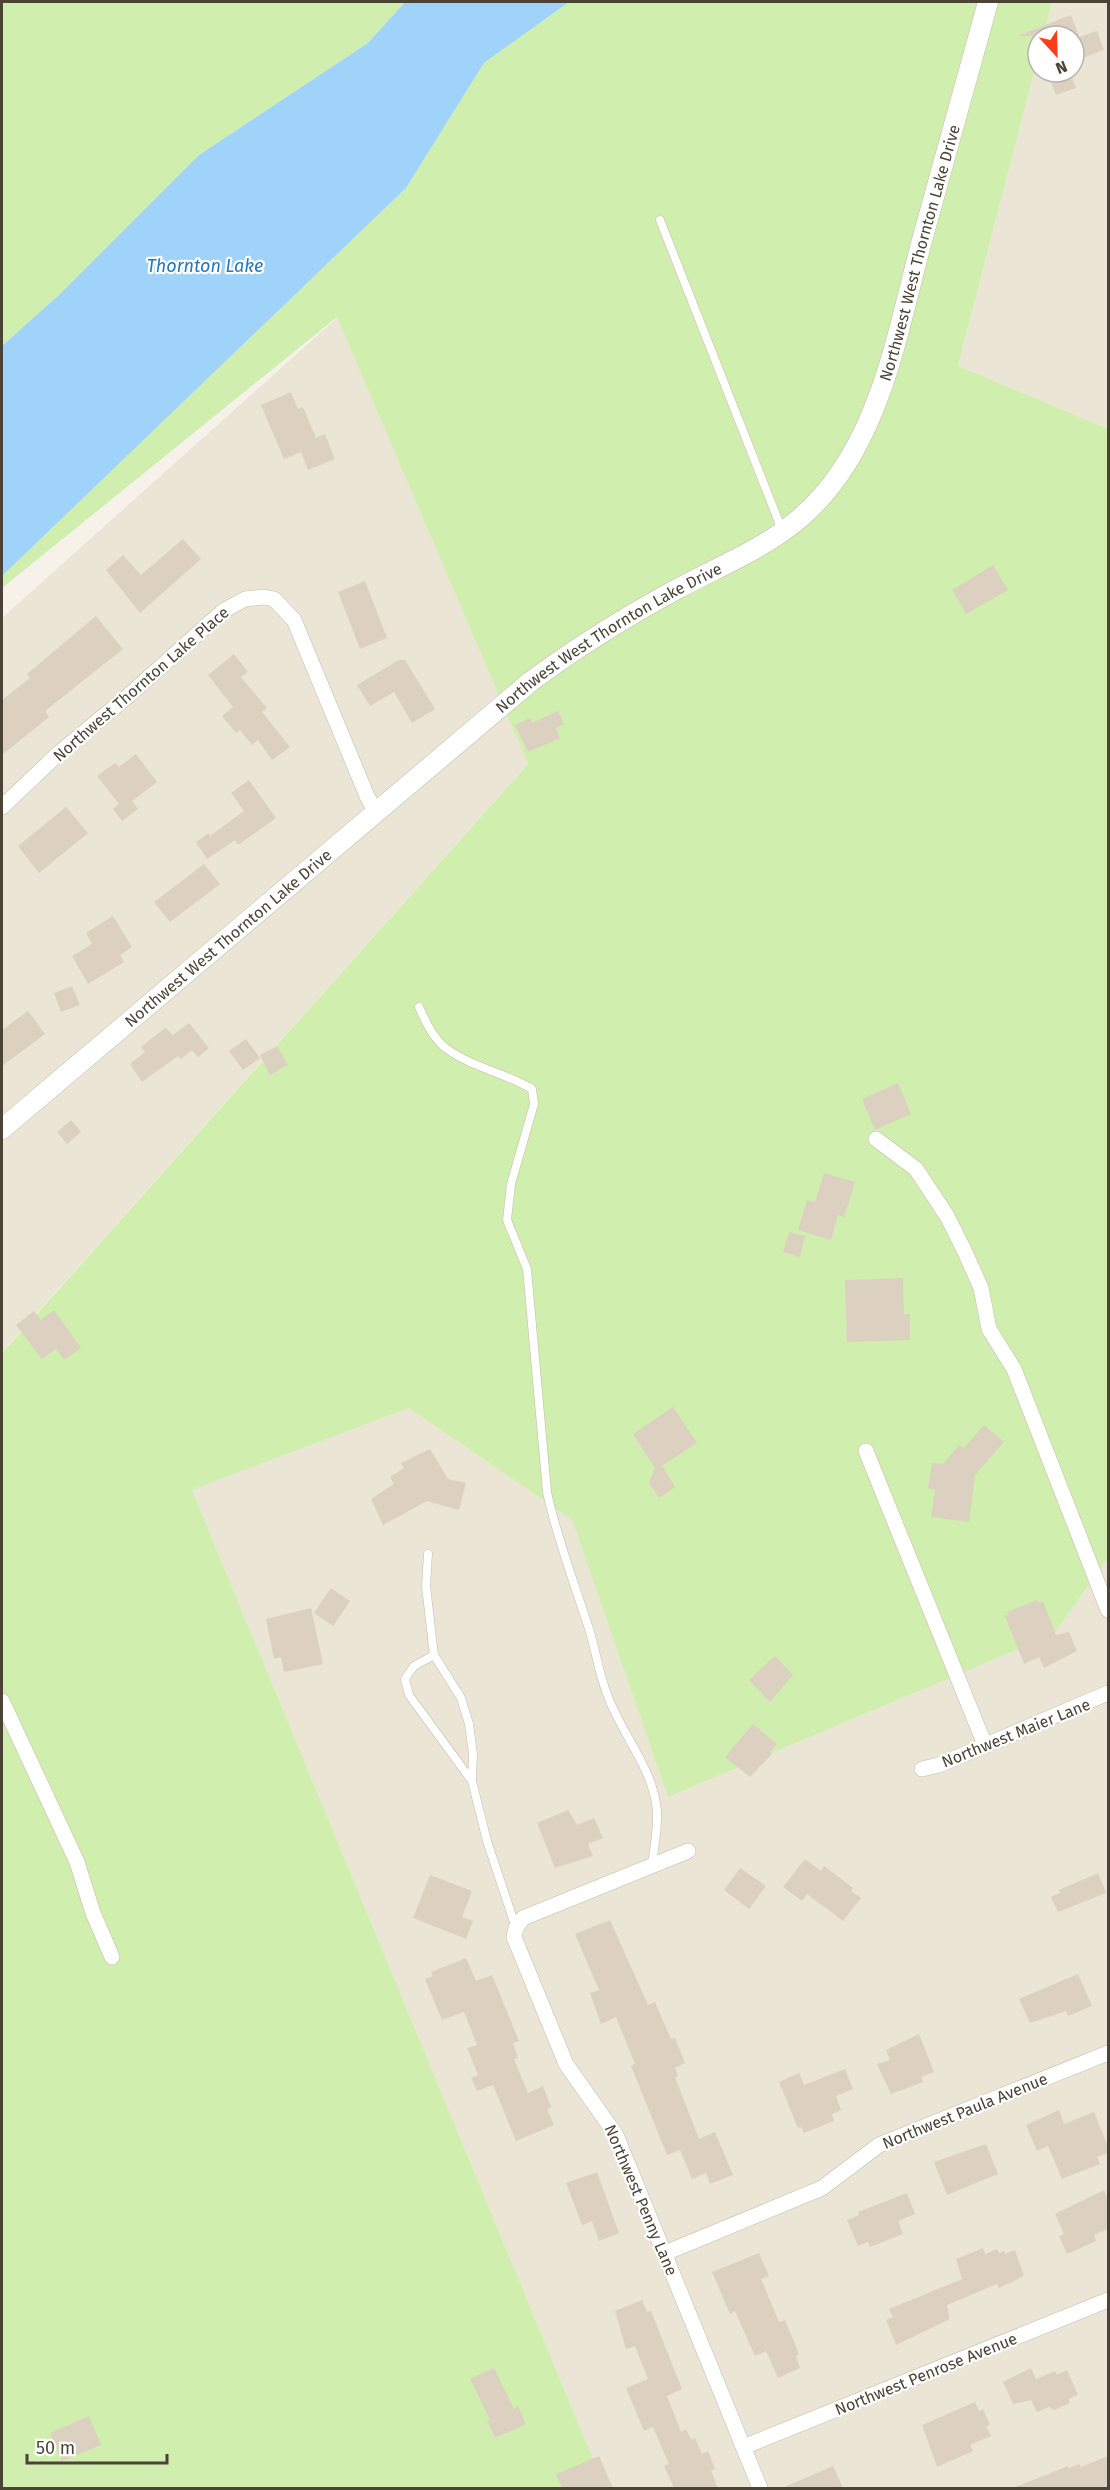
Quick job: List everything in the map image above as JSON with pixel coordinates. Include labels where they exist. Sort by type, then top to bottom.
[{"type":"street","name":"Northwest West Thornton Lake Drive","points":[[2,1129],[530,682],[574,650],[636,612],[746,555],[782,532],[828,489],[853,452],[870,420],[896,337],[988,2]]},
{"type":"street","name":"Northwest Thornton Lake Place","points":[[2,807],[59,753],[128,696],[217,616],[245,599],[264,597],[281,605],[294,621],[366,796],[376,812]]},
{"type":"street","points":[[876,1139],[916,1169],[942,1209],[965,1252],[981,1288],[989,1329],[1018,1379],[1108,1610]]},
{"type":"street","points":[[866,1451],[985,1744]]},
{"type":"street","name":"Northwest Maier Lane","points":[[922,1769],[939,1765],[1108,1693]]},
{"type":"street","points":[[2,1701],[77,1862],[93,1913],[112,1957]]},
{"type":"street","points":[[516,1928],[522,1918],[687,1851]]},
{"type":"street","name":"Northwest Penny Lane","points":[[516,1928],[516,1943],[566,2064],[616,2135],[760,2488]]},
{"type":"street","name":"Northwest Paula Avenue","points":[[665,2253],[822,2188],[879,2145],[1108,2053]]},
{"type":"street","name":"Northwest Penrose Avenue","points":[[743,2447],[1108,2300]]},
{"type":"lane","points":[[660,220],[782,532]]},
{"type":"lane","points":[[419,1007],[432,1034],[447,1049],[532,1089],[534,1104],[511,1184],[507,1220],[527,1269],[547,1492],[554,1524],[594,1646],[604,1687],[613,1711],[645,1768],[653,1790],[657,1827],[652,1866]]},
{"type":"lane","points":[[429,1554],[426,1586],[434,1655],[461,1698],[469,1724],[473,1754],[472,1781],[487,1841],[516,1928]]},
{"type":"lane","points":[[434,1655],[414,1666],[405,1679],[409,1695],[472,1781]]},
{"type":"shaded area","points":[[1052,2],[1108,2],[1108,429],[958,367],[1031,84],[1086,84],[1086,24],[1046,24]]},
{"type":"shaded area","points":[[338,317],[528,764],[2,1352],[2,618]]},
{"type":"shaded area","points":[[409,1408],[572,1520],[668,1797],[1054,1634],[1108,1558],[1108,2488],[605,2488],[192,1490]]},
{"type":"green space","points":[[2,2],[405,2],[368,43],[199,155],[61,293],[2,346]]},
{"type":"green space","points":[[569,2],[1052,2],[1046,24],[1026,24],[1026,84],[1031,84],[958,366],[1108,429],[1108,1558],[1054,1634],[668,1797],[572,1520],[409,1408],[192,1490],[605,2488],[2,2488],[2,1353],[528,764],[337,317],[2,588],[2,576],[406,188],[484,63]]},
{"type":"water","name":"Thornton Lake","points":[[405,2],[569,2],[484,63],[406,188],[2,576],[2,346],[61,293],[199,155],[368,43]]},
{"type":"building","points":[[1071,15],[1074,24],[1048,24]]},
{"type":"building","points":[[1097,31],[1104,50],[1086,57],[1086,35]]},
{"type":"building","points":[[1052,84],[1074,84],[1076,88],[1056,95]]},
{"type":"building","points":[[291,392],[298,409],[303,407],[316,438],[325,434],[335,459],[308,470],[301,452],[284,459],[261,405]]},
{"type":"building","points":[[183,539],[201,559],[140,613],[106,570],[123,555],[141,575]]},
{"type":"building","points":[[993,565],[1008,590],[966,614],[952,590]]},
{"type":"building","points":[[365,581],[387,638],[360,649],[338,592]]},
{"type":"building","points":[[96,616],[123,649],[45,711],[49,717],[2,755],[2,700],[30,678],[27,674]]},
{"type":"building","points":[[234,654],[248,672],[241,677],[267,708],[262,712],[290,747],[272,760],[258,740],[252,745],[240,730],[236,733],[222,716],[233,707],[208,675]]},
{"type":"building","points":[[399,660],[405,660],[435,709],[412,723],[394,692],[370,706],[357,685]]},
{"type":"building","points":[[558,711],[564,724],[556,728],[560,738],[528,752],[515,725],[530,718],[532,723]]},
{"type":"building","points":[[136,754],[157,782],[132,801],[138,809],[122,821],[113,809],[119,804],[97,776],[115,763],[119,767]]},
{"type":"building","points":[[249,780],[276,818],[238,845],[235,840],[207,859],[196,842],[209,833],[210,836],[244,811],[231,793]]},
{"type":"building","points":[[66,807],[88,833],[39,873],[18,846]]},
{"type":"building","points":[[204,864],[220,884],[170,922],[154,902]]},
{"type":"building","points":[[113,916],[132,947],[120,955],[124,962],[88,984],[72,956],[92,944],[86,933]]},
{"type":"building","points":[[72,986],[80,1005],[61,1012],[54,993]]},
{"type":"building","points":[[28,1011],[45,1034],[2,1066],[2,1030]]},
{"type":"building","points":[[189,1023],[209,1048],[198,1057],[192,1050],[181,1059],[178,1056],[142,1082],[130,1064],[145,1052],[141,1047],[165,1028],[173,1035]]},
{"type":"building","points":[[246,1039],[260,1058],[243,1070],[229,1051]]},
{"type":"building","points":[[277,1046],[288,1065],[270,1075],[260,1055]]},
{"type":"building","points":[[898,1083],[911,1114],[875,1130],[862,1099]]},
{"type":"building","points":[[71,1120],[81,1132],[67,1144],[57,1132]]},
{"type":"building","points":[[824,1173],[855,1182],[844,1217],[838,1215],[831,1240],[798,1230],[807,1200],[815,1202]]},
{"type":"building","points":[[789,1232],[805,1236],[800,1257],[783,1252]]},
{"type":"building","points":[[903,1278],[904,1314],[910,1314],[910,1340],[847,1342],[845,1280]]},
{"type":"building","points":[[54,1310],[81,1348],[64,1360],[56,1349],[42,1359],[16,1325],[34,1311],[41,1320]]},
{"type":"building","points":[[673,1407],[697,1443],[662,1466],[675,1487],[659,1498],[649,1482],[655,1468],[633,1434]]},
{"type":"building","points":[[984,1425],[1004,1442],[975,1475],[969,1522],[931,1517],[935,1490],[928,1488],[932,1463],[943,1464],[959,1445],[964,1448]]},
{"type":"building","points":[[430,1449],[448,1479],[466,1483],[459,1510],[427,1501],[383,1525],[371,1499],[394,1484],[390,1477],[404,1468],[401,1463]]},
{"type":"building","points":[[331,1588],[350,1601],[333,1626],[314,1613]]},
{"type":"building","points":[[1037,1600],[1038,1604],[1043,1601],[1056,1635],[1069,1632],[1077,1651],[1044,1668],[1039,1657],[1024,1664],[1005,1616],[1009,1615],[1007,1612]]},
{"type":"building","points":[[311,1608],[323,1664],[284,1672],[281,1657],[274,1659],[266,1619]]},
{"type":"building","points":[[775,1656],[793,1675],[770,1702],[749,1680]]},
{"type":"building","points":[[753,1724],[777,1744],[770,1752],[772,1754],[750,1777],[725,1757]]},
{"type":"building","points":[[568,1810],[577,1825],[594,1818],[603,1838],[588,1844],[593,1856],[555,1868],[537,1823]]},
{"type":"building","points":[[805,1859],[821,1871],[824,1866],[853,1888],[851,1891],[861,1898],[843,1921],[807,1894],[802,1901],[783,1887]]},
{"type":"building","points":[[740,1868],[766,1886],[749,1909],[724,1890]]},
{"type":"building","points":[[1098,1873],[1106,1893],[1058,1912],[1051,1897],[1060,1893],[1059,1890]]},
{"type":"building","points":[[430,1875],[472,1891],[462,1917],[473,1921],[466,1939],[413,1918]]},
{"type":"building","points":[[610,1920],[648,2005],[655,2002],[671,2039],[675,2038],[685,2063],[675,2068],[678,2076],[675,2077],[699,2139],[715,2132],[733,2175],[710,2184],[706,2173],[692,2179],[680,2150],[667,2155],[631,2066],[635,2064],[616,2017],[601,2024],[590,1993],[599,1990],[575,1934]]},
{"type":"building","points":[[466,1958],[476,1981],[492,1975],[519,2041],[513,2043],[518,2058],[514,2059],[528,2093],[543,2086],[551,2107],[547,2109],[554,2125],[516,2141],[493,2085],[477,2091],[471,2078],[478,2075],[467,2048],[477,2045],[464,2012],[442,2020],[425,1979],[433,1976],[431,1972]]},
{"type":"building","points":[[1078,1974],[1092,2006],[1068,2016],[1066,2011],[1030,2023],[1019,1999]]},
{"type":"building","points":[[919,2034],[934,2072],[921,2077],[923,2082],[891,2094],[877,2064],[890,2060],[886,2050]]},
{"type":"building","points":[[845,2069],[853,2089],[836,2096],[841,2110],[832,2114],[834,2121],[804,2133],[801,2127],[798,2128],[779,2082],[799,2073],[804,2085]]},
{"type":"building","points":[[1059,2110],[1064,2124],[1094,2112],[1108,2147],[1108,2153],[1097,2157],[1100,2164],[1062,2179],[1048,2146],[1037,2151],[1026,2125]]},
{"type":"building","points":[[986,2144],[998,2174],[947,2195],[934,2162]]},
{"type":"building","points":[[597,2172],[619,2233],[599,2241],[592,2221],[582,2225],[566,2183]]},
{"type":"building","points":[[1104,2190],[1108,2200],[1108,2229],[1094,2235],[1096,2241],[1067,2254],[1059,2236],[1064,2234],[1055,2214]]},
{"type":"building","points":[[907,2193],[915,2214],[898,2221],[903,2234],[870,2247],[868,2242],[858,2246],[847,2220],[859,2215],[858,2212]]},
{"type":"building","points":[[983,2248],[985,2254],[997,2249],[999,2253],[1004,2251],[1005,2254],[1015,2250],[1024,2276],[999,2288],[997,2284],[947,2305],[950,2319],[896,2345],[886,2320],[893,2317],[889,2309],[962,2279],[956,2259]]},
{"type":"building","points":[[759,2253],[769,2276],[761,2279],[779,2322],[785,2320],[799,2354],[796,2356],[800,2368],[778,2378],[766,2351],[755,2356],[735,2311],[730,2314],[712,2272]]},
{"type":"building","points":[[642,2300],[647,2312],[651,2311],[682,2389],[667,2396],[681,2432],[686,2429],[691,2440],[695,2438],[702,2454],[708,2451],[715,2469],[711,2471],[718,2488],[674,2488],[664,2466],[669,2464],[653,2427],[644,2431],[626,2388],[648,2379],[635,2346],[626,2349],[615,2311]]},
{"type":"building","points":[[494,2368],[514,2409],[518,2406],[526,2424],[495,2438],[487,2421],[490,2420],[470,2379]]},
{"type":"building","points":[[1031,2368],[1036,2379],[1055,2371],[1057,2375],[1067,2370],[1078,2395],[1068,2399],[1070,2403],[1054,2410],[1049,2407],[1037,2412],[1031,2400],[1013,2404],[1003,2382]]},
{"type":"building","points":[[975,2402],[979,2411],[983,2409],[990,2425],[986,2427],[991,2436],[970,2445],[973,2451],[937,2467],[922,2425]]},
{"type":"building","points":[[89,2416],[101,2445],[62,2461],[50,2433]]},
{"type":"building","points":[[599,2456],[613,2488],[562,2488],[556,2474]]},
{"type":"building","points":[[1108,2456],[1108,2488],[1013,2488],[1068,2466],[1069,2468],[1079,2464],[1081,2467]]},
{"type":"building","points":[[833,2466],[843,2488],[782,2488]]}]
